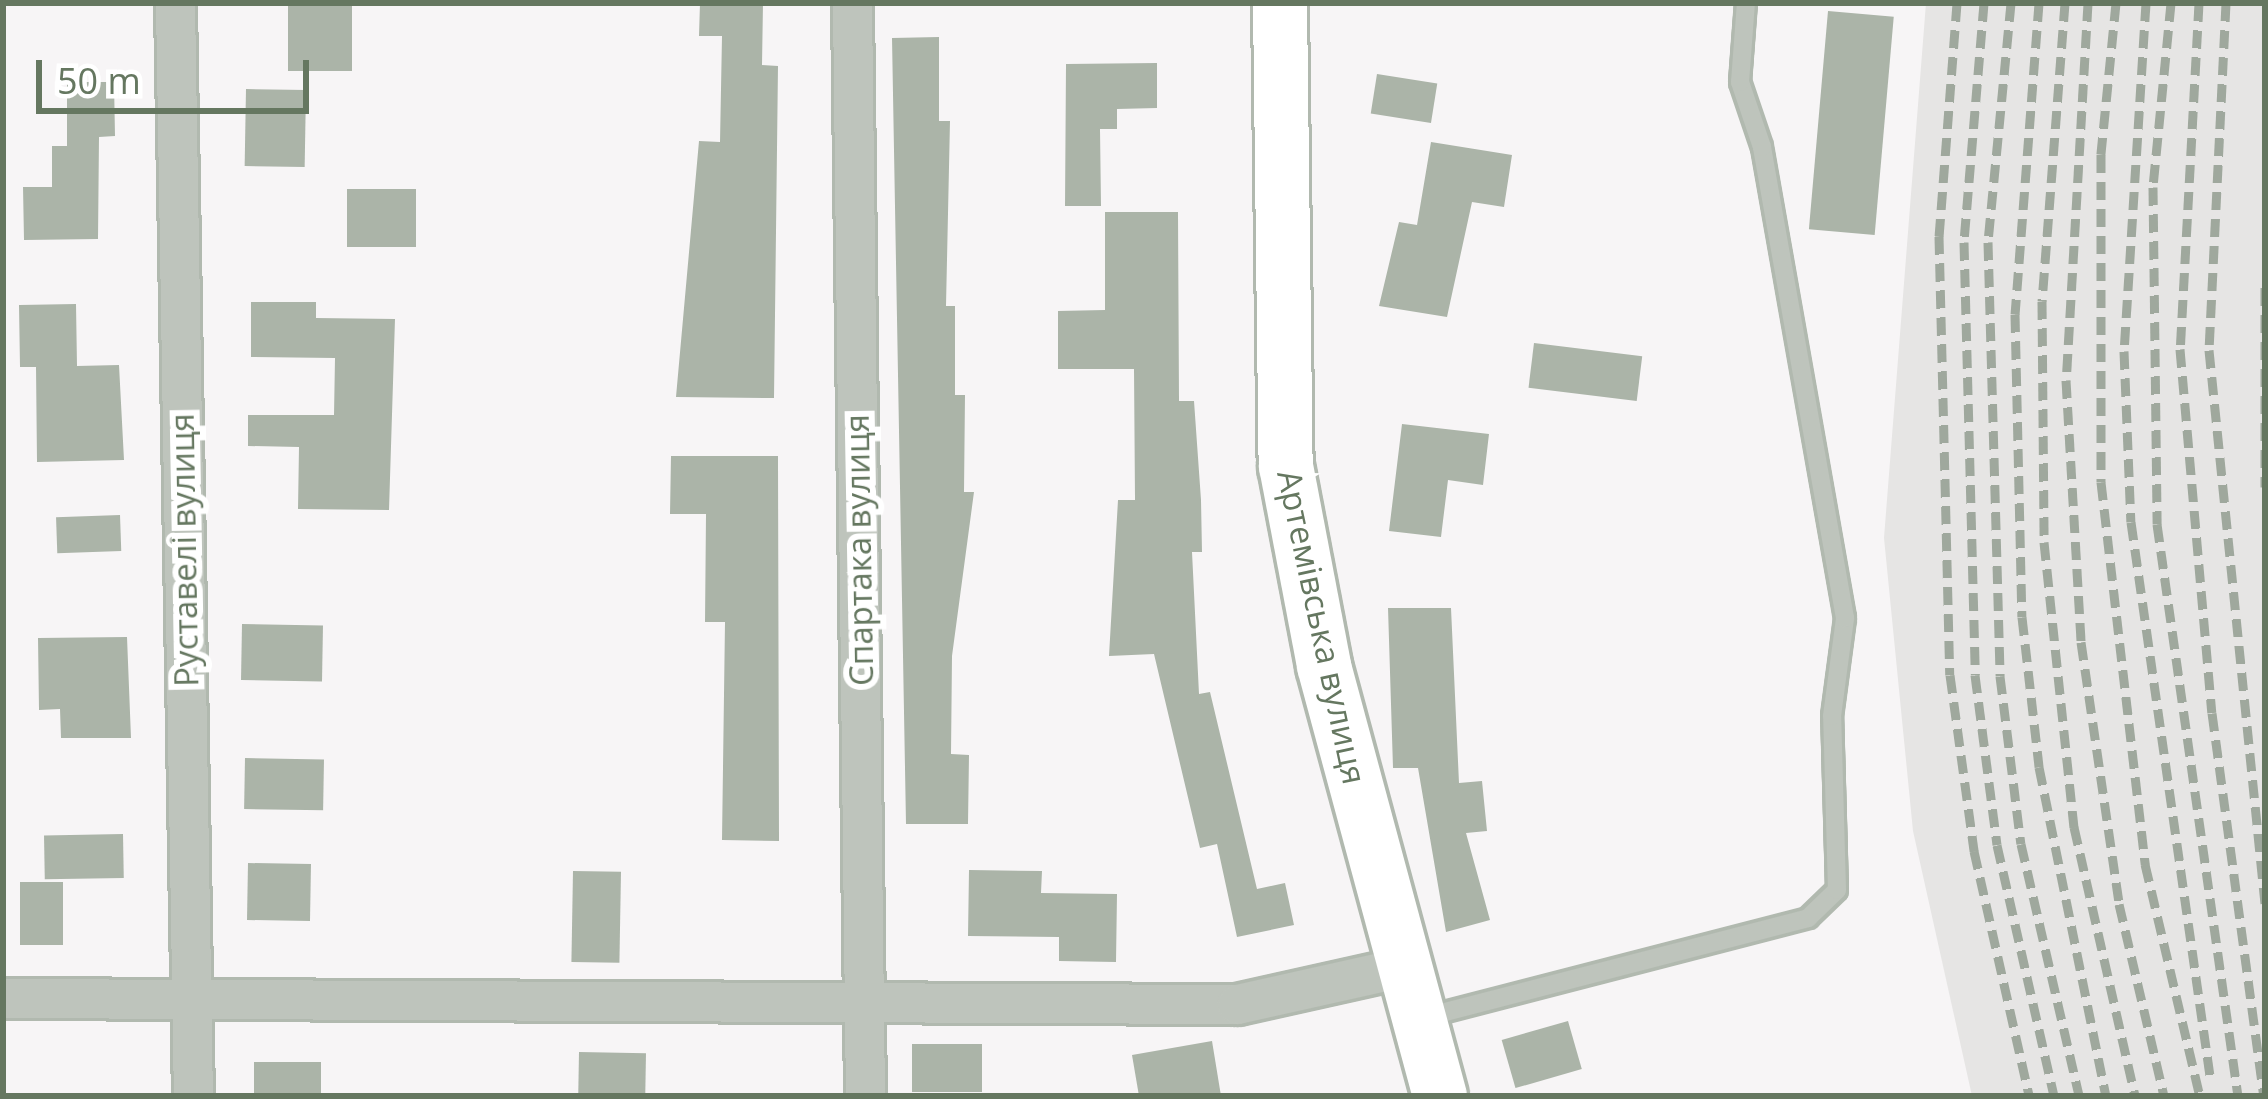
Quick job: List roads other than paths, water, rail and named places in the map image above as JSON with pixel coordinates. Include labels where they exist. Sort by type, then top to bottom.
[{"type":"main road","name":"Артемівська вулиця","points":[[1280,3],[1286,466],[1324,667],[1440,1096]]},
{"type":"street","name":"Руставелі вулиця","points":[[176,3],[193,1096]]},
{"type":"street","name":"Спартака вулиця","points":[[853,3],[865,1096]]},
{"type":"street","points":[[3,998],[1237,1004],[1402,967]]},
{"type":"lane","points":[[1417,1019],[1808,918],[1837,890],[1832,716],[1845,618],[1762,147],[1740,82],[1746,3]]},
{"type":"railway","points":[[1957,3],[1939,236],[1950,675],[1974,851],[2029,1096]]},
{"type":"railway","points":[[1984,3],[1964,242],[1975,675],[1997,845],[2054,1096]]},
{"type":"railway","points":[[2011,3],[1988,242],[2000,676],[2021,844],[2079,1096]]},
{"type":"railway","points":[[2039,3],[2015,314],[2022,617],[2039,767],[2106,1096]]},
{"type":"railway","points":[[2065,3],[2042,301],[2044,542],[2074,827],[2135,1096]]},
{"type":"railway","points":[[2088,3],[2066,380],[2081,642],[2119,904],[2164,1096]]},
{"type":"railway","points":[[2116,3],[2101,154],[2101,482],[2145,864],[2200,1096]]},
{"type":"railway","points":[[2146,3],[2124,351],[2131,522],[2210,1076]]},
{"type":"railway","points":[[2171,3],[2153,187],[2157,524],[2238,1096]]},
{"type":"railway","points":[[2199,3],[2180,349],[2212,713],[2264,1096]]},
{"type":"railway","points":[[2226,3],[2209,350],[2265,903]]},
{"type":"railway","points":[[2265,287],[2265,487]]}]
